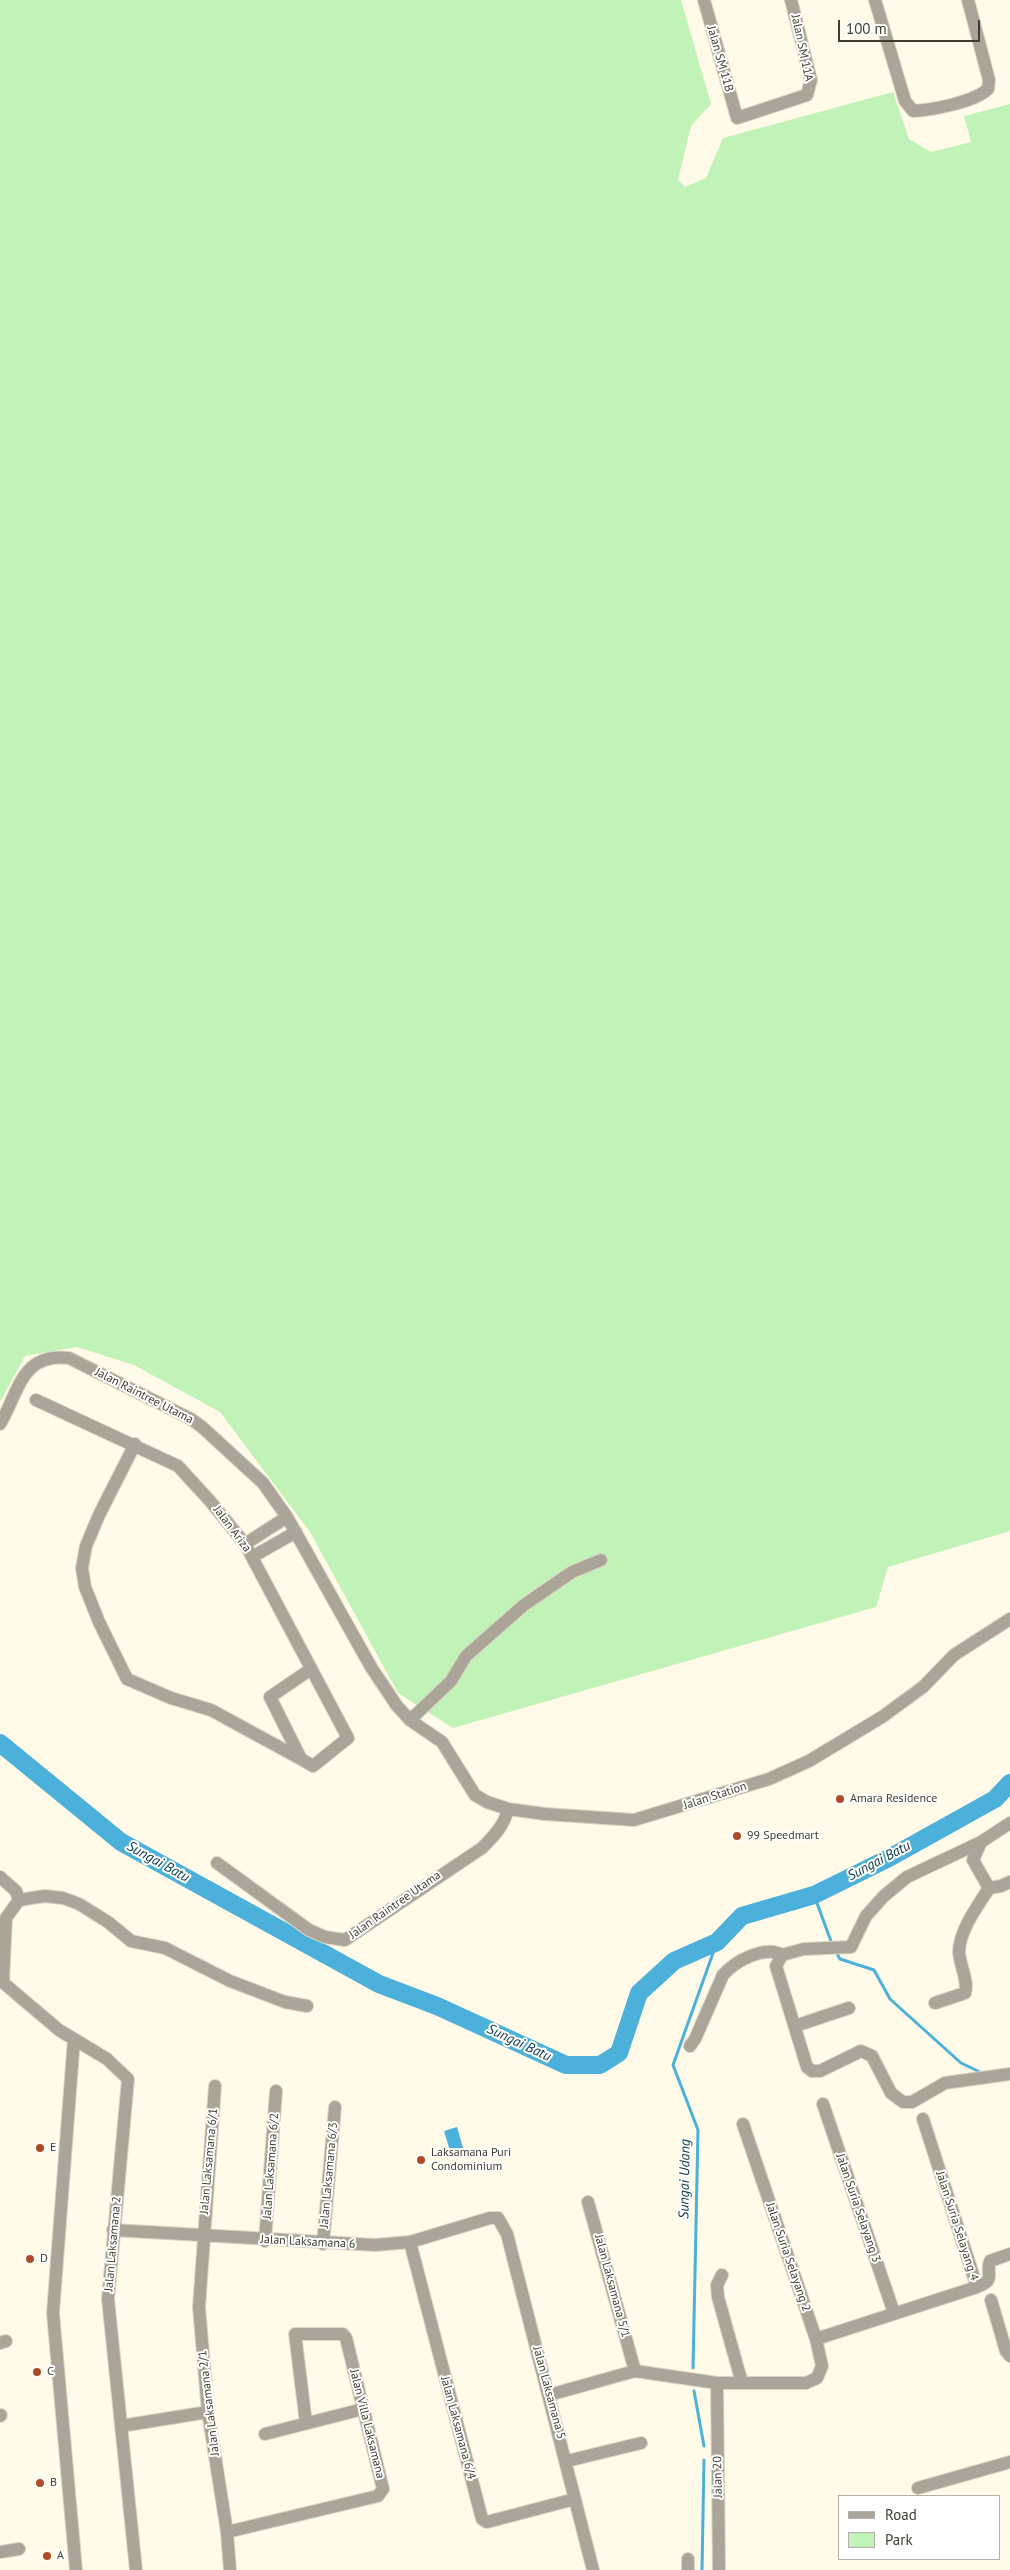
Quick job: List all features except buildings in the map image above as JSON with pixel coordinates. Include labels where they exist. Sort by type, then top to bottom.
[{"type":"street","name":"Jalan SM 11B","points":[[704,0],[737,118],[807,95]]},
{"type":"street","name":"Jalan SM 11A","points":[[791,0],[811,80],[807,95]]},
{"type":"street","points":[[874,0],[904,101],[913,111],[925,110],[981,96],[988,89],[989,80],[968,0]]},
{"type":"street","name":"Jalan Raintree Utama","points":[[0,1424],[30,1366],[50,1358],[70,1358],[191,1419],[263,1483],[296,1532]]},
{"type":"street","name":"Jalan Ariza","points":[[36,1400],[135,1444],[178,1466],[246,1544],[348,1738],[313,1766],[301,1759]]},
{"type":"street","points":[[135,1444],[99,1515],[86,1546],[82,1568],[85,1587],[98,1622],[127,1678],[171,1698],[211,1710],[301,1759]]},
{"type":"street","points":[[246,1544],[287,1517]]},
{"type":"street","points":[[252,1557],[296,1532]]},
{"type":"street","name":"Jalan Station","points":[[296,1532],[371,1666],[397,1706],[410,1720],[442,1742],[475,1795],[487,1802],[508,1809],[545,1814],[634,1820],[769,1779],[809,1761],[882,1717],[923,1687],[954,1655],[1010,1619]]},
{"type":"street","points":[[410,1720],[451,1681],[466,1656],[524,1605],[572,1572],[601,1560]]},
{"type":"street","points":[[301,1759],[270,1697],[312,1669]]},
{"type":"street","name":"Jalan Raintree Utama","points":[[217,1863],[309,1930],[325,1937],[346,1940],[482,1848],[499,1830],[506,1819],[508,1809]]},
{"type":"street","points":[[1010,1823],[981,1842],[907,1877],[866,1916],[853,1946],[847,1949],[804,1949],[782,1955],[777,1961],[776,1972],[807,2067],[812,2071],[820,2071],[861,2051],[872,2056],[891,2093],[903,2102],[912,2102],[945,2083],[1001,2073],[1010,2074]]},
{"type":"street","points":[[981,1842],[974,1860],[989,1888]]},
{"type":"street","points":[[0,1877],[16,1891],[19,1900]]},
{"type":"street","points":[[989,1888],[1010,1882]]},
{"type":"street","points":[[936,2003],[965,1993],[966,1988],[960,1957],[962,1936],[989,1888]]},
{"type":"street","points":[[1,1981],[6,1918],[19,1900],[45,1896],[63,1898],[79,1904],[108,1922],[131,1941],[165,1948],[230,1982],[285,2002],[307,2006]]},
{"type":"street","points":[[690,2046],[695,2039],[723,1975],[729,1968],[767,1951],[774,1951],[782,1955]]},
{"type":"street","name":"Jalan Laksamana 2","points":[[1,1981],[59,2030],[107,2059],[128,2079],[108,2299],[136,2570]]},
{"type":"street","points":[[795,2026],[849,2008]]},
{"type":"street","points":[[74,2039],[53,2313],[76,2570]]},
{"type":"street","name":"Jalan Laksamana 6/1","points":[[204,2236],[215,2086]]},
{"type":"street","name":"Jalan Laksamana 6/2","points":[[265,2241],[276,2091]]},
{"type":"street","name":"Jalan Suria Selayang 3","points":[[823,2104],[894,2313]]},
{"type":"street","name":"Jalan Laksamana 6/3","points":[[323,2244],[335,2107]]},
{"type":"street","name":"Jalan Suria Selayang 4","points":[[816,2339],[977,2287],[923,2119]]},
{"type":"street","name":"Jalan Suria Selayang 2","points":[[742,2383],[806,2383],[817,2378],[822,2366],[816,2339],[743,2124]]},
{"type":"street","name":"Jalan Laksamana 5/1","points":[[588,2202],[635,2371]]},
{"type":"street","name":"Jalan Laksamana 6","points":[[113,2230],[265,2241],[375,2245],[410,2242],[490,2218],[498,2218]]},
{"type":"street","name":"Jalan Laksamana 5","points":[[498,2218],[507,2234],[594,2570]]},
{"type":"street","name":"Jalan Laksamana 2/1","points":[[204,2236],[199,2307],[208,2412],[227,2532],[230,2570]]},
{"type":"street","name":"Jalan Laksamana 6/4","points":[[410,2242],[482,2519],[487,2522],[576,2498]]},
{"type":"street","points":[[977,2287],[990,2278],[990,2261],[1010,2254]]},
{"type":"street","points":[[550,2395],[635,2371],[717,2383],[742,2383],[718,2297],[717,2285],[722,2275]]},
{"type":"street","points":[[991,2300],[1006,2351],[1010,2356]]},
{"type":"street","name":"Jalan Villa Laksamana","points":[[227,2532],[378,2496],[382,2493],[383,2489],[345,2335],[295,2334],[306,2423]]},
{"type":"street","name":"Jalan 20","points":[[717,2383],[719,2570]]},
{"type":"street","points":[[265,2434],[363,2409]]},
{"type":"street","points":[[121,2426],[208,2412]]},
{"type":"street","points":[[567,2461],[641,2442]]},
{"type":"street","points":[[918,2488],[1010,2462]]},
{"type":"street","points":[[0,2552],[19,2549]]},
{"type":"green space","points":[[0,0],[681,0],[711,104],[691,126],[678,180],[685,187],[706,178],[723,138],[893,92],[909,139],[931,152],[971,142],[964,116],[1010,104],[1010,1531],[888,1567],[876,1607],[453,1728],[398,1693],[310,1532],[220,1412],[134,1365],[77,1347],[25,1356],[0,1402]]},
{"type":"water","points":[[457,2127],[463,2148],[450,2151],[444,2131]]},
{"type":"waterway","name":"Sungai Batu","points":[[0,1743],[121,1842],[379,1984],[437,2006],[566,2065],[600,2065],[619,2053],[639,1993],[674,1961],[717,1942],[742,1916],[814,1895],[889,1858],[995,1799],[1010,1783]]},
{"type":"waterway","points":[[814,1895],[832,1944]]},
{"type":"waterway","name":"Sungai Udang","points":[[693,2368],[698,2130],[673,2065],[717,1942]]},
{"type":"waterway","points":[[836,1952],[840,1959],[874,1970],[890,1999],[961,2063],[980,2072]]},
{"type":"waterway","name":"Sungai Udang","points":[[694,2391],[704,2446]]},
{"type":"waterway","name":"Sungai Udang","points":[[702,2570],[704,2460]]},
{"type":"place","name":"Amara Residence","points":[[840,1799]]},
{"type":"place","name":"99 Speedmart","points":[[737,1836]]},
{"type":"place","name":"E","points":[[40,2148]]},
{"type":"place","name":"Laksamana Puri Condominium","points":[[421,2160]]},
{"type":"place","name":"D","points":[[30,2259]]},
{"type":"place","name":"C","points":[[37,2372]]},
{"type":"place","name":"B","points":[[40,2483]]},
{"type":"place","name":"A","points":[[47,2556]]}]
